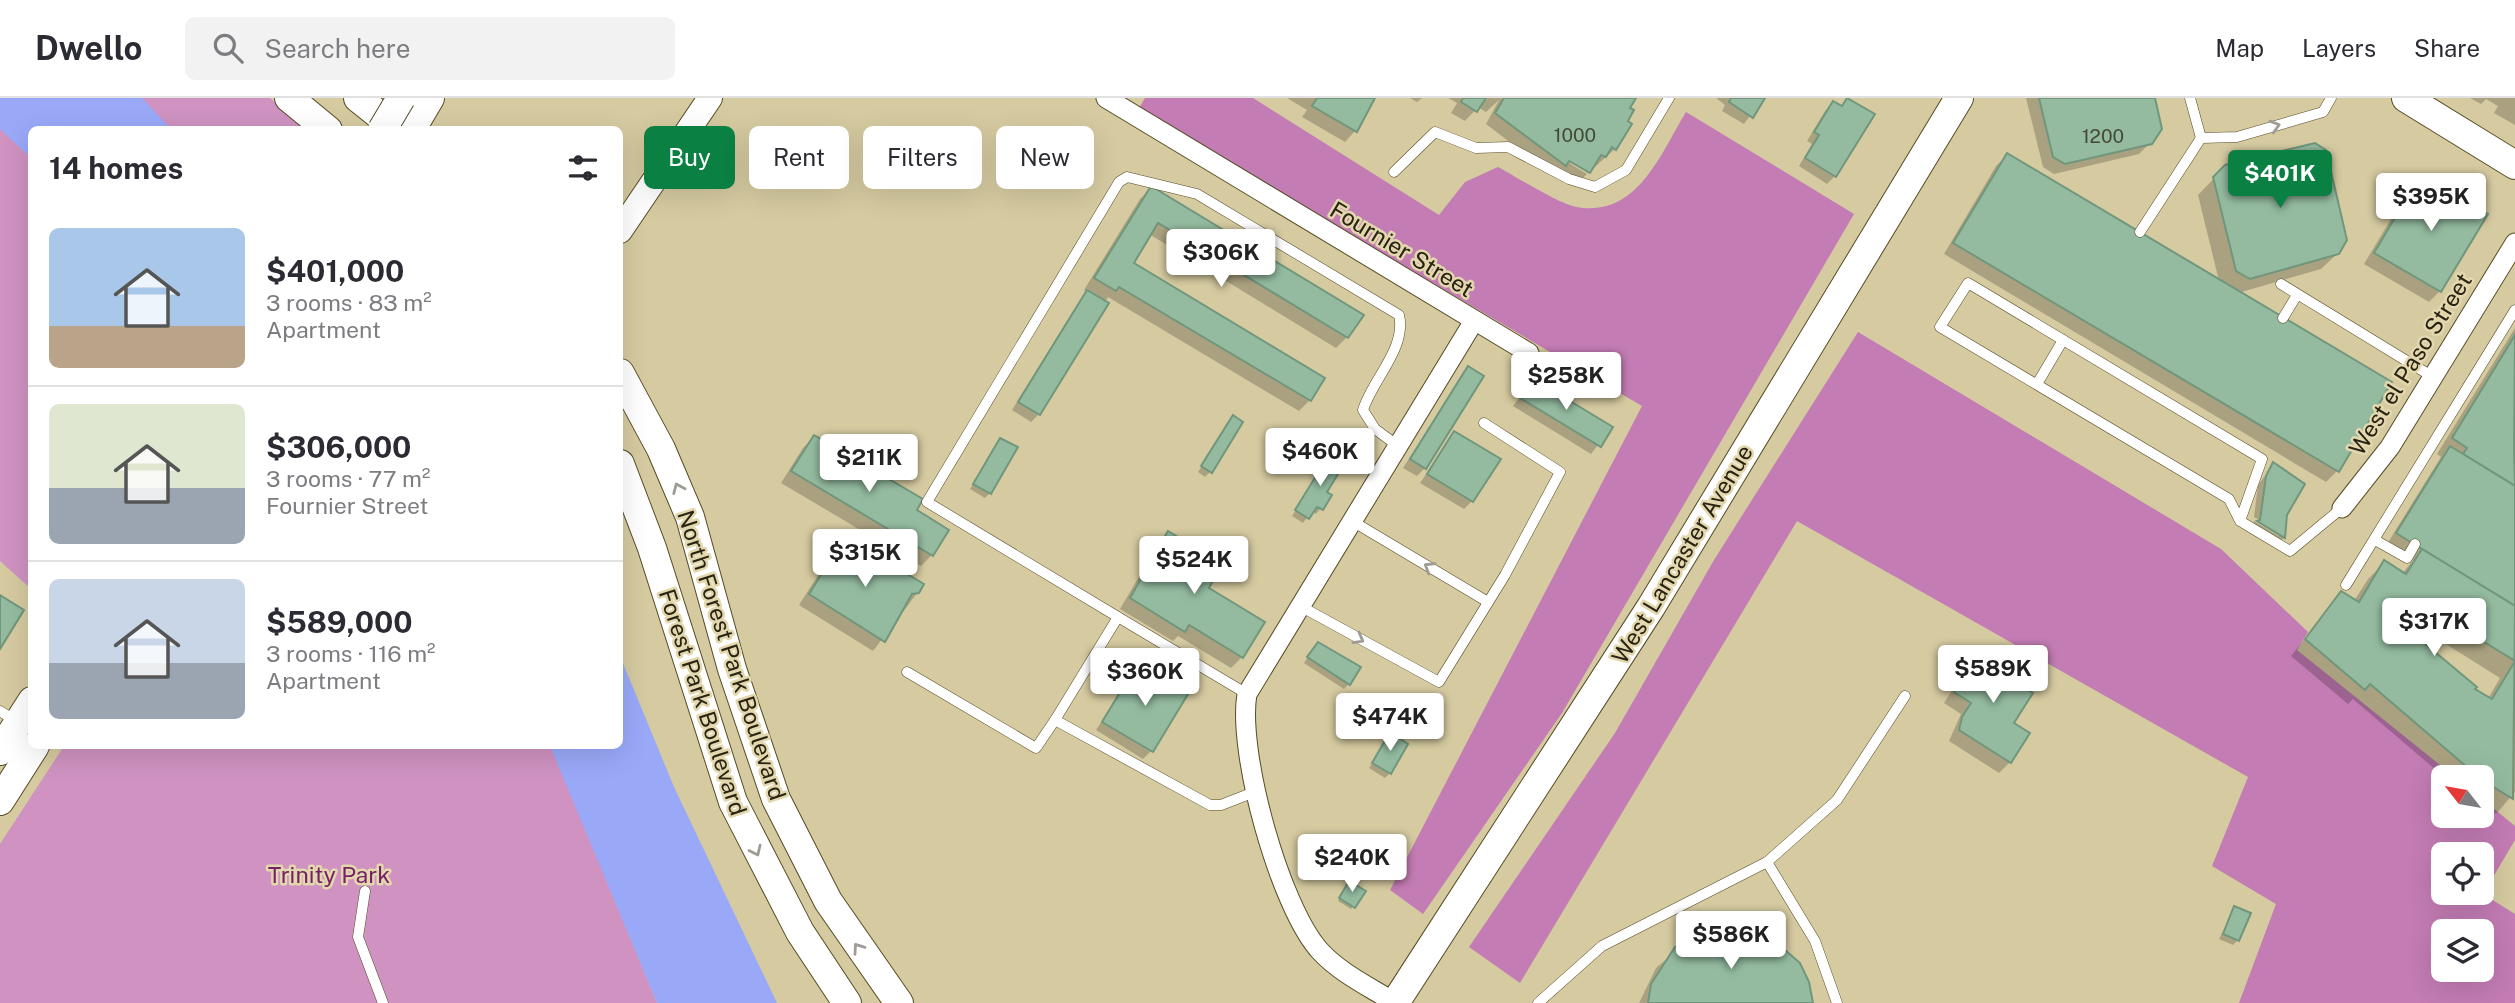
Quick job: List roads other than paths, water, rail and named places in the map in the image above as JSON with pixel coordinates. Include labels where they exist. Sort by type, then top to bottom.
[{"type":"main road","points":[[289,98],[323,126]]},
{"type":"main road","points":[[358,98],[393,126]]},
{"type":"main road","points":[[384,126],[401,98]]},
{"type":"main road","points":[[413,126],[430,98]]},
{"type":"main road","name":"West Lancaster Avenue","points":[[1395,1003],[1651,607],[1959,98]]},
{"type":"main road","points":[[2418,101],[2515,165]]},
{"type":"main road","name":"North Forest Park Boulevard","points":[[623,379],[661,449],[690,517],[732,669],[776,799],[828,901],[899,1003]]},
{"type":"main road","name":"Forest Park Boulevard","points":[[623,472],[652,548],[733,802],[764,868],[800,932],[847,1003]]},
{"type":"main road","points":[[0,751],[16,712]]},
{"type":"main road","points":[[0,801],[33,749]]},
{"type":"street","points":[[623,227],[710,98]]},
{"type":"street","name":"Fournier Street","points":[[1106,98],[1529,353]]},
{"type":"street","name":"West el Paso Street","points":[[2342,508],[2390,447],[2515,243]]},
{"type":"street","points":[[1395,1003],[1337,966],[1309,937],[1283,888],[1257,791],[1244,711],[1247,694],[1474,321]]},
{"type":"lane","points":[[1394,172],[1435,132],[1476,148],[1508,147],[1569,179],[1595,187],[1626,170],[1669,98]]},
{"type":"lane","points":[[2140,232],[2201,138],[2190,98]]},
{"type":"lane","points":[[2201,138],[2237,137],[2323,112],[2332,98]]},
{"type":"lane","points":[[1247,694],[927,502],[1119,182],[1127,177],[1196,194],[1399,315],[1401,324],[1396,343],[1363,410],[1375,429],[1398,446]]},
{"type":"lane","points":[[2240,521],[2262,460],[1968,283],[1940,327],[2229,499],[2240,521],[2290,551],[2342,508]]},
{"type":"lane","points":[[2281,284],[2432,377]]},
{"type":"lane","points":[[2283,318],[2297,295]]},
{"type":"lane","points":[[2346,585],[2515,310]]},
{"type":"lane","points":[[2037,384],[2063,340]]},
{"type":"lane","points":[[1299,606],[1439,682],[1488,603],[1560,472],[1484,423]]},
{"type":"lane","points":[[1352,521],[1488,603]]},
{"type":"lane","points":[[2375,540],[2407,558],[2415,544]]},
{"type":"lane","points":[[907,672],[1036,748],[1118,617]]},
{"type":"lane","points":[[1538,1003],[1602,946],[1768,862],[1837,800],[1905,696]]},
{"type":"lane","points":[[1055,720],[1210,805],[1221,805],[1257,791]]},
{"type":"lane","points":[[1768,862],[1815,941],[1837,1003]]},
{"type":"lane","points":[[365,891],[358,937],[383,1003]]},
{"type":"water","points":[[0,98],[142,98],[168,126],[28,126],[28,155],[0,129]]},
{"type":"water","points":[[623,663],[674,787],[777,1003],[657,1003],[551,749],[623,749]]},
{"type":"park label","name":"Trinity Park","points":[[329,874]]}]
